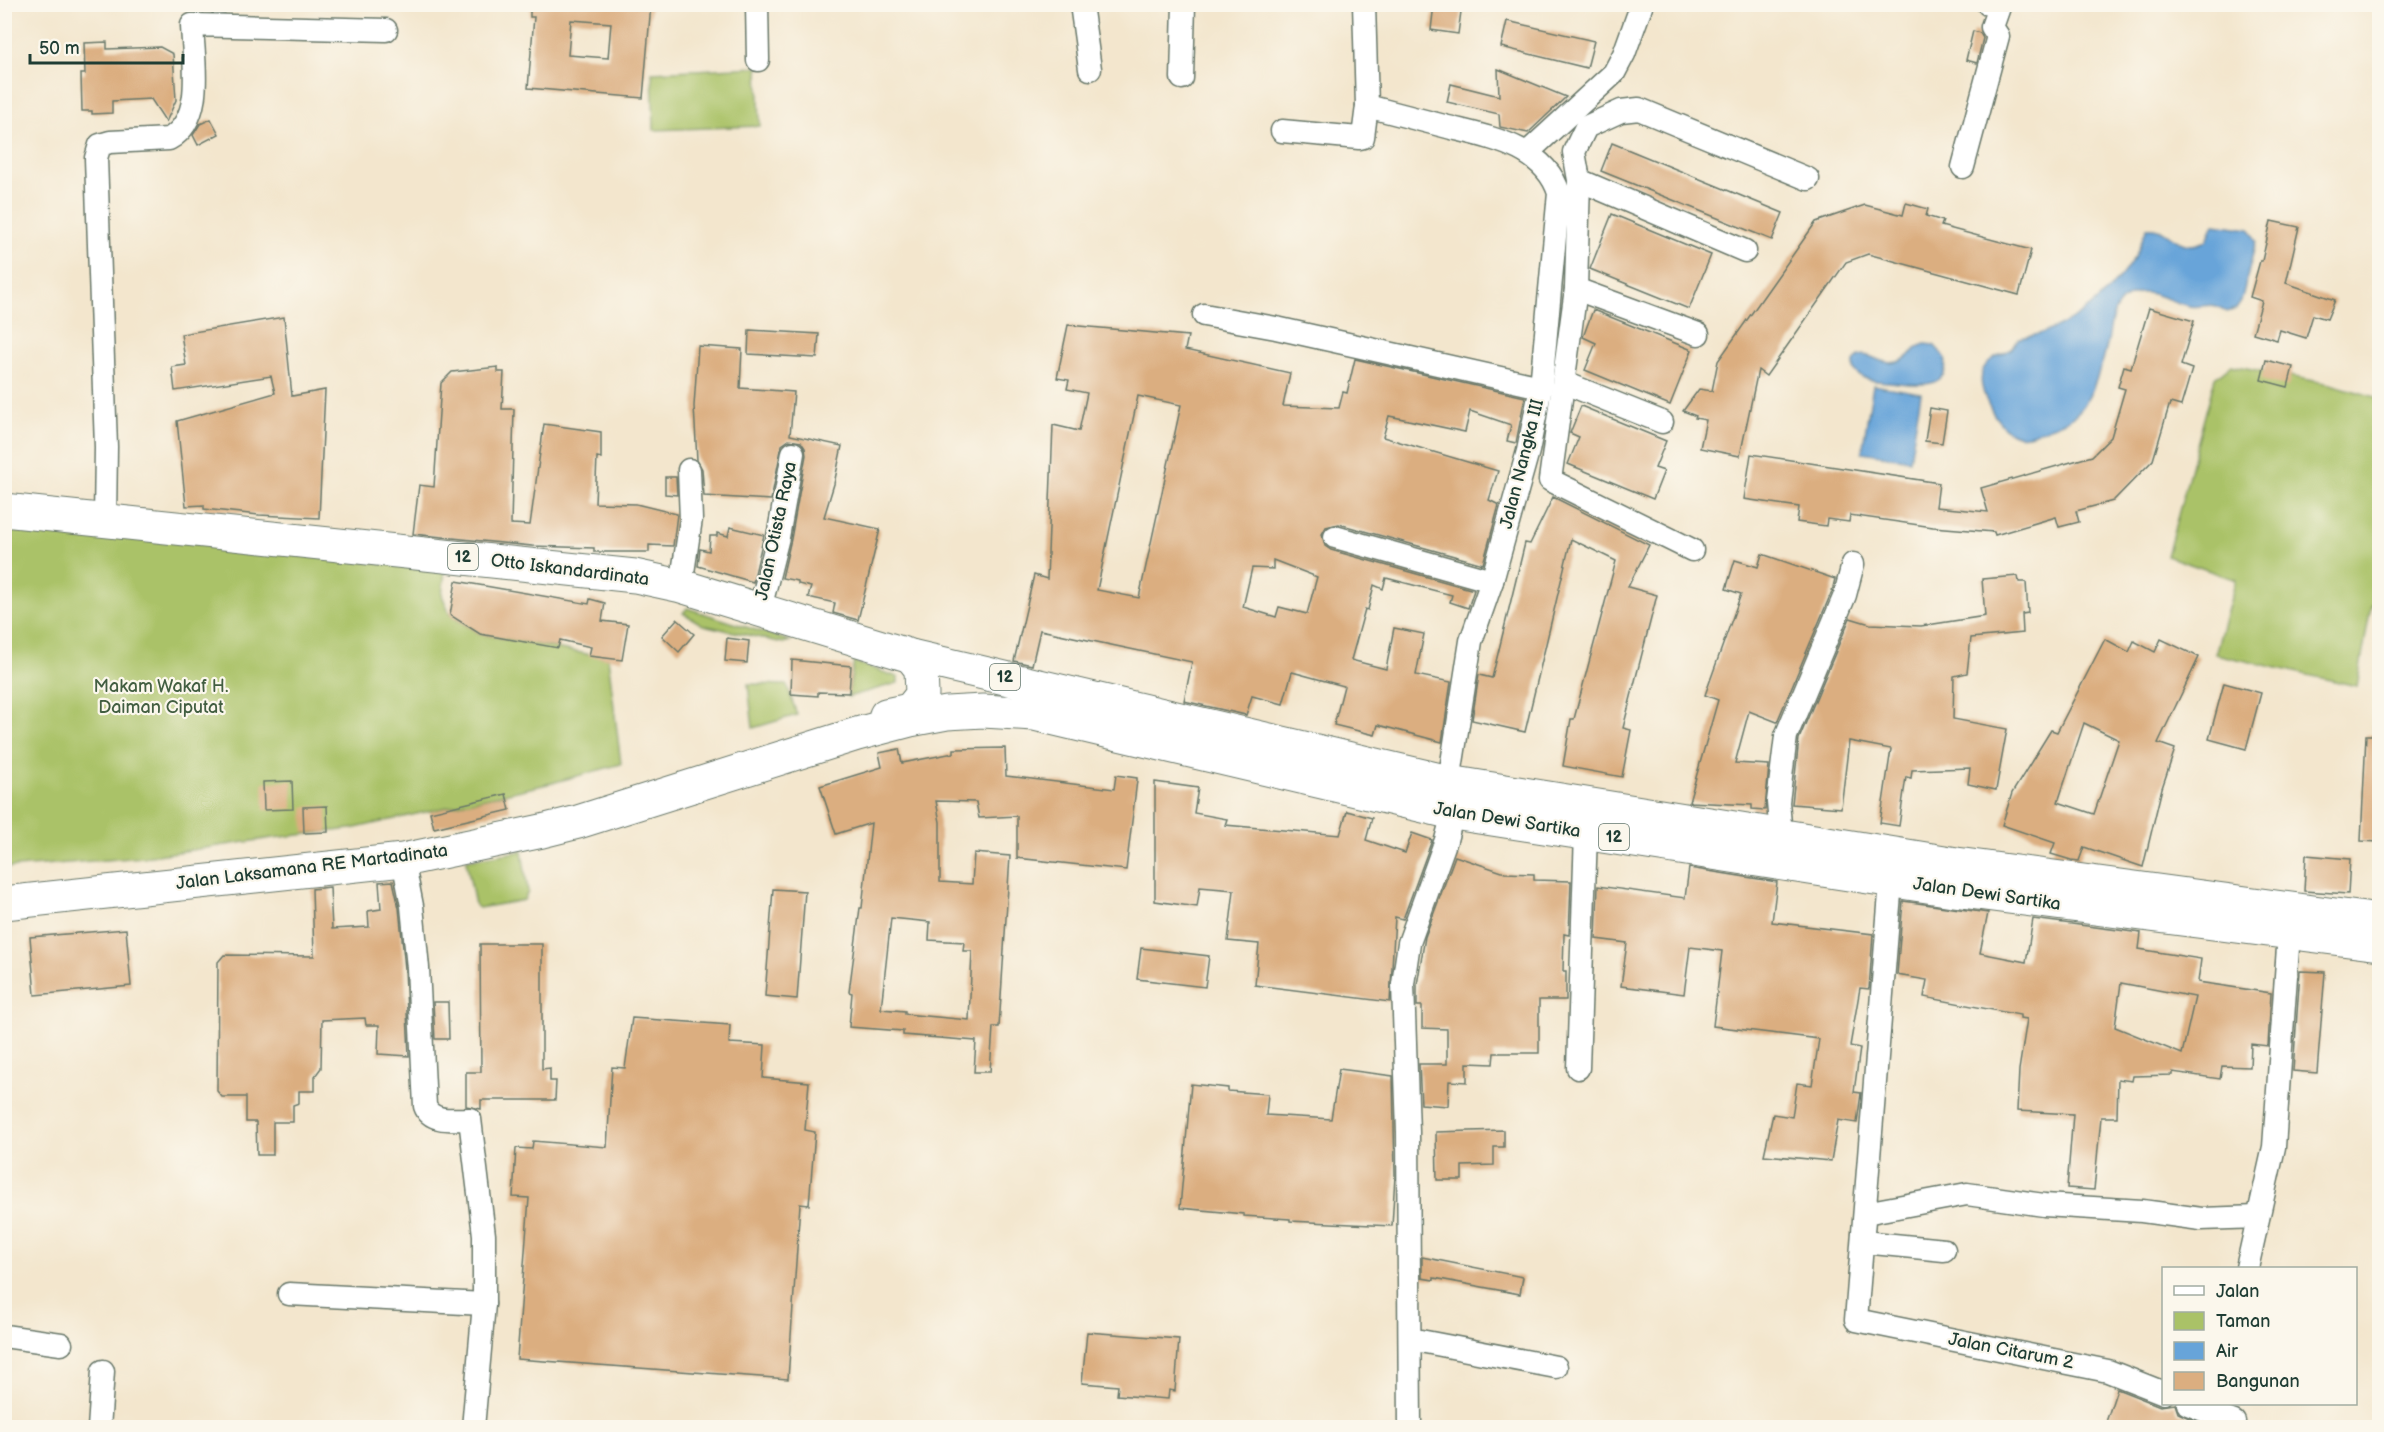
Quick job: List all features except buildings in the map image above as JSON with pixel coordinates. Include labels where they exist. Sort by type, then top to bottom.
[{"type":"highway","name":"Otto Iskandardinata","points":[[4,510],[636,576],[681,586],[760,609],[845,638],[911,656]]},
{"type":"highway","name":"Jalan Dewi Sartika","points":[[911,656],[1586,833],[1891,881],[1955,877],[2379,921]]},
{"type":"highway","points":[[857,734],[881,716],[910,710],[919,701],[924,684],[921,669],[911,656]]},
{"type":"highway","name":"Jalan Dewi Sartika","points":[[857,734],[947,712],[983,711],[1034,714],[1463,799],[1781,835],[1955,877],[2289,933],[2379,944]]},
{"type":"highway","name":"Jalan Laksamana RE Martadinata","points":[[4,903],[403,860],[578,822],[857,734]]},
{"type":"street","points":[[757,4],[758,60]]},
{"type":"street","points":[[1080,4],[1090,69]]},
{"type":"street","points":[[1182,78],[1184,4]]},
{"type":"street","points":[[1282,131],[1359,138],[1364,134],[1367,106],[1364,4]]},
{"type":"street","points":[[1527,153],[1614,74],[1624,54],[1642,4]]},
{"type":"street","points":[[1963,167],[1998,36],[1992,27],[1999,7],[1988,4]]},
{"type":"street","points":[[105,521],[106,447],[96,158],[100,145],[110,142],[169,139],[177,135],[195,103],[192,25],[386,30]]},
{"type":"street","name":"Jalan Nangka III","points":[[1367,106],[1505,142],[1527,153],[1555,179],[1559,193],[1541,387],[1528,451],[1492,581],[1471,641],[1463,799],[1408,944],[1403,984],[1408,1132],[1410,1428]]},
{"type":"street","points":[[1692,550],[1550,480],[1576,289],[1579,180],[1574,152],[1586,127],[1621,111],[1639,109],[1808,179]]},
{"type":"street","points":[[1579,180],[1745,251]]},
{"type":"street","points":[[1576,289],[1698,334]]},
{"type":"street","points":[[1204,315],[1276,328],[1541,387]]},
{"type":"street","points":[[1565,383],[1662,422]]},
{"type":"street","name":"Jalan Otista Raya","points":[[760,609],[778,537],[793,453]]},
{"type":"street","points":[[681,586],[691,519],[689,470]]},
{"type":"street","points":[[1335,537],[1492,581]]},
{"type":"street","points":[[1781,835],[1778,802],[1786,736],[1845,596],[1853,564]]},
{"type":"street","points":[[1578,1068],[1586,833]]},
{"type":"street","points":[[403,860],[412,906],[418,968],[425,1106],[428,1114],[433,1117],[470,1119],[484,1235],[484,1304],[473,1428]]},
{"type":"street","points":[[1891,881],[1863,1242],[1944,1250]]},
{"type":"street","points":[[2247,1267],[2274,1147],[2289,933]]},
{"type":"street","points":[[1865,1213],[1967,1194],[2044,1205],[2142,1210],[2201,1219],[2258,1217]]},
{"type":"street","name":"Jalan Citarum 2","points":[[1863,1242],[1856,1320],[2108,1371],[2162,1393]]},
{"type":"street","points":[[289,1294],[484,1304]]},
{"type":"street","points":[[4,1336],[61,1344]]},
{"type":"street","points":[[1410,1339],[1556,1367]]},
{"type":"street","points":[[99,1428],[103,1371]]},
{"type":"street","points":[[2191,1405],[2235,1418]]},
{"type":"green space","points":[[758,67],[760,126],[654,130],[652,72]]},
{"type":"green space","points":[[2231,365],[2330,384],[2379,398],[2379,606],[2371,605],[2357,686],[2215,654],[2236,580],[2167,556],[2215,378]]},
{"type":"green space","name":"Makam Wakaf H. Daiman Ciputat","points":[[5,520],[445,571],[442,595],[450,615],[480,634],[608,658],[621,764],[552,783],[351,829],[144,857],[5,868]]},
{"type":"green space","points":[[687,608],[790,641],[783,643],[703,625],[683,613]]},
{"type":"green space","points":[[854,662],[898,677],[898,683],[848,697]]},
{"type":"green space","points":[[748,684],[787,685],[797,715],[753,728]]},
{"type":"green space","points":[[522,851],[528,892],[524,900],[479,908],[475,905],[466,860]]},
{"type":"water","points":[[2214,224],[2250,229],[2256,241],[2241,302],[2236,309],[2227,312],[2212,305],[2189,306],[2143,293],[2128,297],[2115,311],[2097,378],[2088,398],[2078,412],[2064,421],[2023,436],[2007,430],[1997,420],[1984,393],[1981,379],[1982,372],[1991,360],[2011,349],[2019,338],[2054,329],[2085,311],[2124,273],[2138,251],[2147,228],[2155,228],[2188,245],[2207,240]]},
{"type":"water","points":[[1925,344],[1934,345],[1945,357],[1946,367],[1943,375],[1932,383],[1874,381],[1854,370],[1854,362],[1859,356],[1864,355],[1891,363],[1897,362],[1905,359]]},
{"type":"water","points":[[1873,385],[1921,393],[1910,460],[1862,452]]}]
